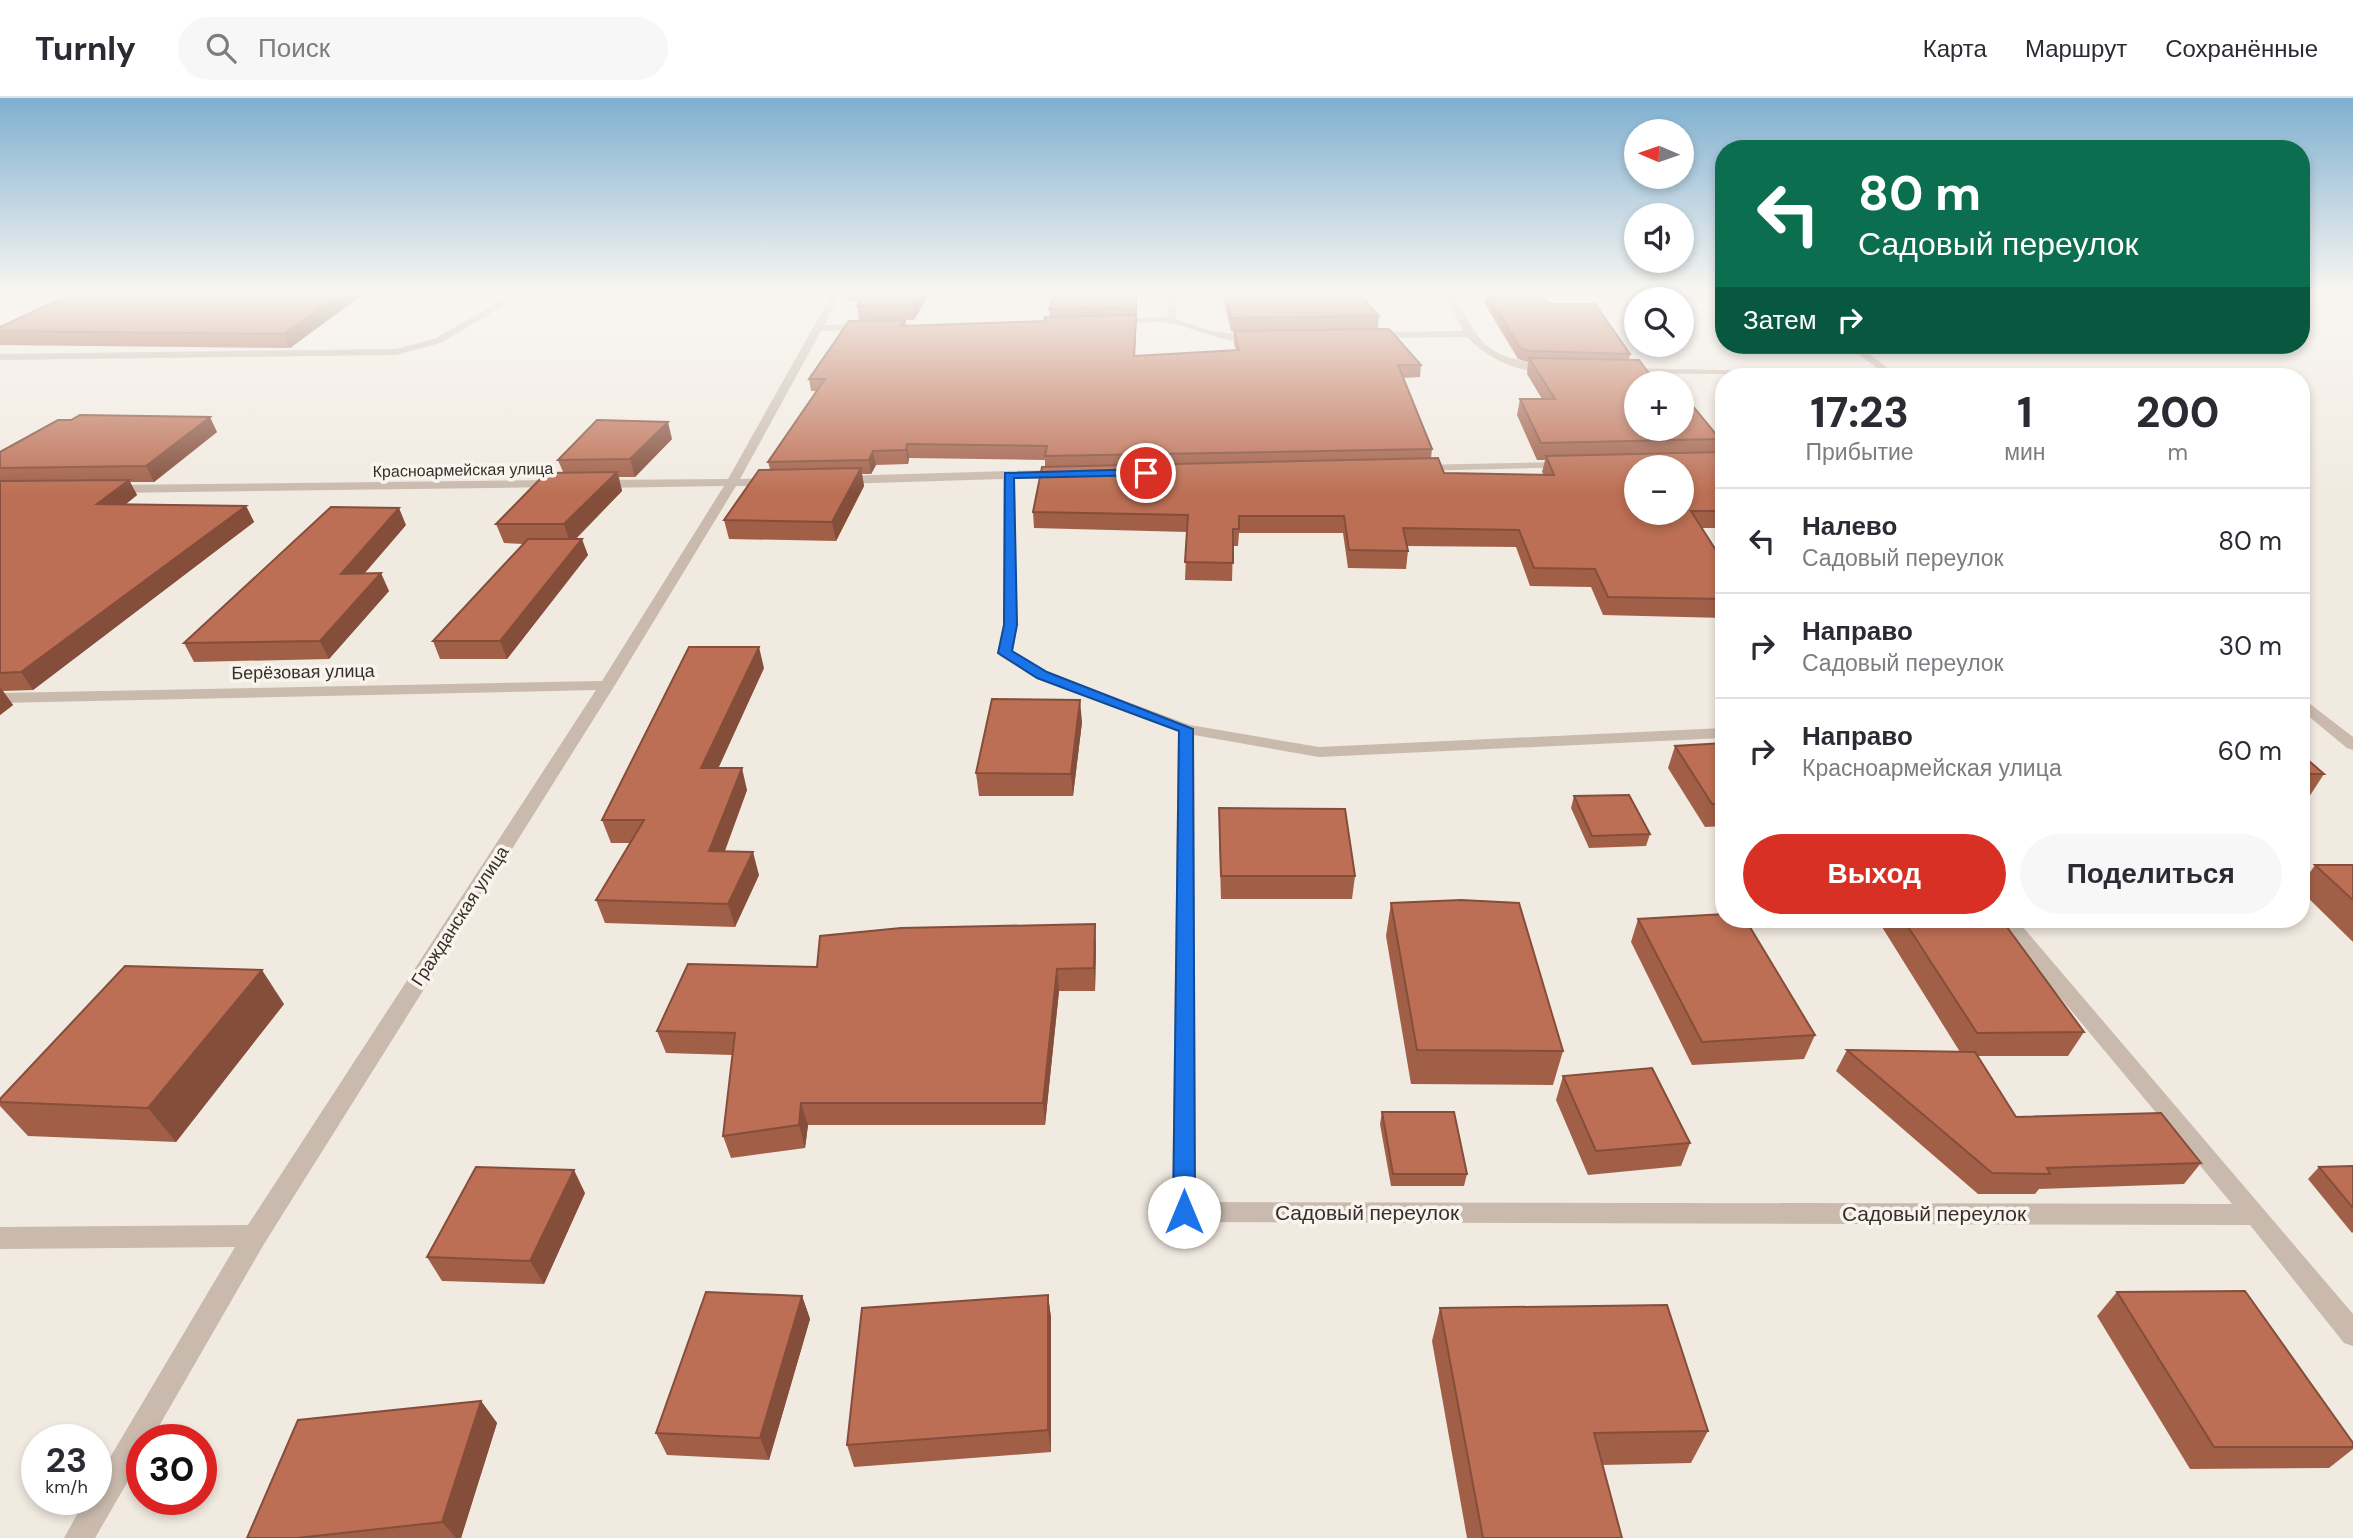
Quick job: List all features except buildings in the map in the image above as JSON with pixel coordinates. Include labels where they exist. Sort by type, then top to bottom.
[{"type":"street","name":"Гражданская улица","points":[[79,1538],[255,1236],[607,684],[732,483],[803,359]]},
{"type":"street","points":[[1502,359],[1525,368],[1567,369]]},
{"type":"street","points":[[1609,370],[1715,372]]},
{"type":"street","points":[[1407,468],[1586,464]]},
{"type":"street","points":[[829,480],[1077,474]]},
{"type":"street","points":[[1009,475],[1010,625],[1005,653],[1042,675],[1186,729],[1319,752],[1715,733]]},
{"type":"street","points":[[580,484],[788,481]]},
{"type":"street","name":"Красноармейская улица","points":[[97,489],[566,484]]},
{"type":"street","name":"Берёзовая улица","points":[[0,698],[607,684]]},
{"type":"street","points":[[2310,709],[2353,745]]},
{"type":"street","name":"Садовый переулок","points":[[1186,729],[1184,1212],[2256,1215]]},
{"type":"street","points":[[2013,928],[2256,1215],[2353,1334]]},
{"type":"street","points":[[0,1238],[255,1236]]},
{"type":"route","points":[[1146,473],[1009,475],[1010,625],[1005,653],[1042,675],[1186,729],[1184,1212]]}]
